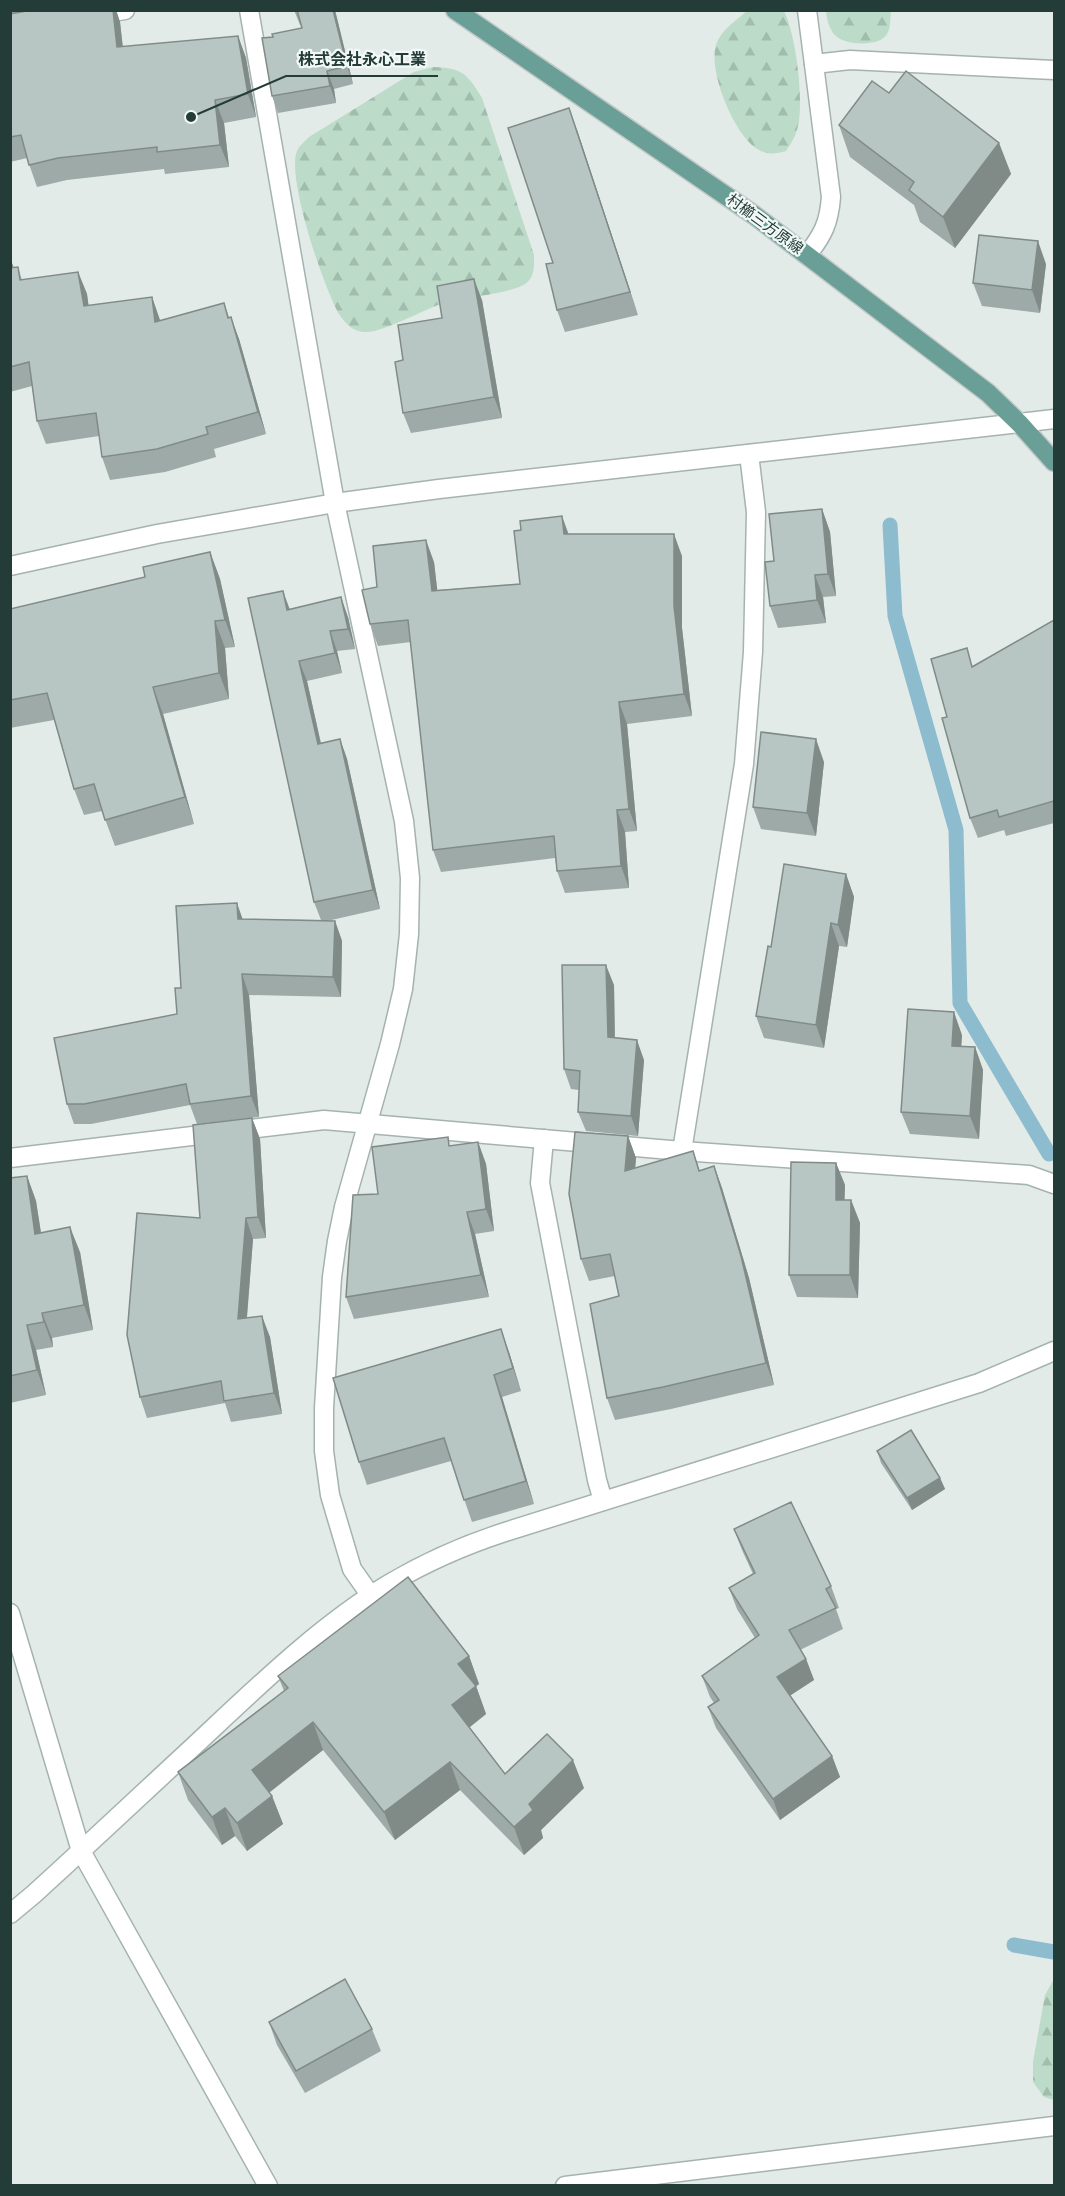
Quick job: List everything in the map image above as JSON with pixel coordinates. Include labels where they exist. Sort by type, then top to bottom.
[{"type":"main road","name":"村櫛三方原線","points":[[455,10],[754,215],[988,393],[1020,423],[1054,462]]},
{"type":"street","points":[[79,17],[125,10]]},
{"type":"street","points":[[249,10],[335,503],[396,777],[404,821],[410,878],[409,934],[403,989],[337,1241],[332,1277],[324,1408],[324,1452],[330,1495],[352,1569],[371,1596]]},
{"type":"street","points":[[807,10],[831,197],[830,218],[822,236],[807,255]]},
{"type":"street","points":[[814,64],[850,60],[1054,70]]},
{"type":"street","points":[[10,566],[157,534],[335,503],[1054,419]]},
{"type":"street","points":[[682,1151],[742,775],[750,708],[756,512],[749,454]]},
{"type":"street","points":[[10,1158],[324,1120],[682,1151],[1029,1175],[1054,1184]]},
{"type":"street","points":[[544,1139],[540,1183],[594,1468],[603,1501]]},
{"type":"street","points":[[10,1914],[285,1663],[371,1596],[427,1563],[465,1545],[979,1383],[1054,1351]]},
{"type":"street","points":[[10,1613],[81,1851],[261,2183]]},
{"type":"street","points":[[565,2186],[1054,2126]]},
{"type":"green space","points":[[747,11],[784,11],[792,35],[799,85],[800,115],[795,136],[786,151],[766,153],[750,143],[732,117],[718,83],[715,51],[718,40],[727,28]]},
{"type":"green space","points":[[826,11],[891,11],[889,29],[887,34],[878,41],[848,42],[837,37],[832,31]]},
{"type":"green space","points":[[433,67],[463,73],[482,98],[534,255],[533,271],[531,278],[518,287],[441,304],[380,329],[360,332],[349,326],[339,314],[316,258],[297,184],[295,164],[297,151],[309,137],[414,72]]},
{"type":"green space","points":[[1054,1979],[1054,2100],[1044,2097],[1033,2082],[1033,2062],[1045,1995]]},
{"type":"building","points":[[32,10],[113,10],[117,47],[238,36],[248,94],[215,100],[220,145],[157,152],[157,147],[58,158],[29,165],[21,135],[10,137],[10,14]]},
{"type":"building","points":[[297,10],[333,10],[347,66],[327,71],[330,86],[272,96],[262,38],[302,28]]},
{"type":"building","points":[[906,71],[999,143],[943,217],[909,190],[914,182],[839,125],[872,81],[889,93]]},
{"type":"building","points":[[569,108],[630,292],[557,310],[546,264],[553,263],[508,128]]},
{"type":"building","points":[[979,235],[1038,241],[1032,290],[973,283]]},
{"type":"building","points":[[18,267],[20,280],[78,272],[84,306],[152,297],[155,322],[224,303],[228,318],[231,317],[258,412],[206,427],[208,434],[157,449],[102,457],[96,413],[37,421],[29,362],[10,367],[10,268]]},
{"type":"building","points":[[474,279],[494,397],[403,413],[395,362],[403,360],[398,325],[442,318],[437,286]]},
{"type":"building","points":[[822,509],[828,574],[815,575],[817,600],[770,606],[765,562],[774,561],[769,514]]},
{"type":"building","points":[[562,516],[564,534],[674,534],[674,606],[684,694],[619,702],[629,809],[617,810],[621,866],[557,871],[554,836],[433,850],[408,620],[370,624],[362,590],[377,587],[373,546],[426,540],[432,591],[520,584],[514,531],[521,530],[520,521]]},
{"type":"building","points":[[210,552],[225,620],[215,621],[219,673],[153,687],[185,797],[105,820],[94,784],[74,789],[47,693],[10,700],[10,609],[145,577],[143,567]]},
{"type":"building","points":[[283,591],[287,610],[341,597],[348,629],[330,631],[335,653],[299,661],[318,744],[340,739],[373,890],[314,902],[248,598]]},
{"type":"building","points":[[1054,620],[1054,801],[999,817],[997,810],[970,818],[942,718],[947,717],[931,659],[967,648],[972,667]]},
{"type":"building","points":[[761,732],[816,739],[807,813],[753,807]]},
{"type":"building","points":[[784,864],[846,874],[838,925],[831,923],[816,1025],[756,1016],[768,946],[771,947]]},
{"type":"building","points":[[237,903],[238,919],[335,921],[333,977],[242,974],[251,1096],[190,1104],[186,1084],[84,1104],[67,1104],[54,1038],[177,1014],[175,988],[181,988],[176,906]]},
{"type":"building","points":[[562,965],[606,965],[608,1037],[637,1040],[631,1116],[578,1112],[580,1071],[564,1069]]},
{"type":"building","points":[[908,1009],[954,1012],[952,1046],[975,1047],[970,1116],[901,1112]]},
{"type":"building","points":[[252,1118],[258,1217],[246,1218],[238,1319],[262,1316],[274,1393],[224,1401],[221,1381],[140,1397],[127,1335],[137,1213],[200,1218],[193,1125]]},
{"type":"building","points":[[575,1132],[628,1136],[625,1171],[693,1151],[699,1171],[714,1166],[741,1256],[766,1363],[607,1398],[590,1304],[619,1296],[610,1254],[581,1259],[569,1194]]},
{"type":"building","points":[[448,1137],[449,1146],[478,1142],[486,1209],[467,1212],[481,1275],[346,1297],[353,1195],[378,1194],[372,1147]]},
{"type":"building","points":[[791,1162],[836,1163],[836,1200],[851,1200],[850,1275],[789,1275]]},
{"type":"building","points":[[27,1176],[35,1234],[70,1227],[84,1305],[42,1313],[44,1322],[27,1325],[37,1370],[10,1376],[10,1178]]},
{"type":"building","points":[[501,1329],[513,1368],[494,1375],[526,1481],[464,1500],[444,1438],[359,1462],[333,1378]]},
{"type":"building","points":[[911,1430],[940,1478],[907,1498],[877,1451]]},
{"type":"building","points":[[791,1502],[831,1586],[826,1589],[836,1608],[789,1630],[806,1659],[777,1677],[832,1756],[773,1799],[708,1707],[719,1700],[702,1676],[759,1635],[729,1588],[755,1573],[734,1529]]},
{"type":"building","points":[[408,1577],[469,1656],[458,1664],[476,1686],[452,1705],[505,1774],[547,1734],[573,1760],[529,1804],[533,1810],[514,1827],[450,1762],[384,1812],[313,1722],[252,1770],[272,1796],[237,1823],[225,1808],[212,1817],[178,1772],[288,1688],[278,1676]]},
{"type":"building","points":[[345,1979],[372,2029],[296,2071],[269,2022]]},
{"type":"waterway","points":[[890,525],[895,616],[956,830],[960,1003],[1049,1154]]},
{"type":"waterway","points":[[1014,1945],[1054,1952]]},
{"type":"place","name":"株式会社永心工業","points":[[191,117]]}]
